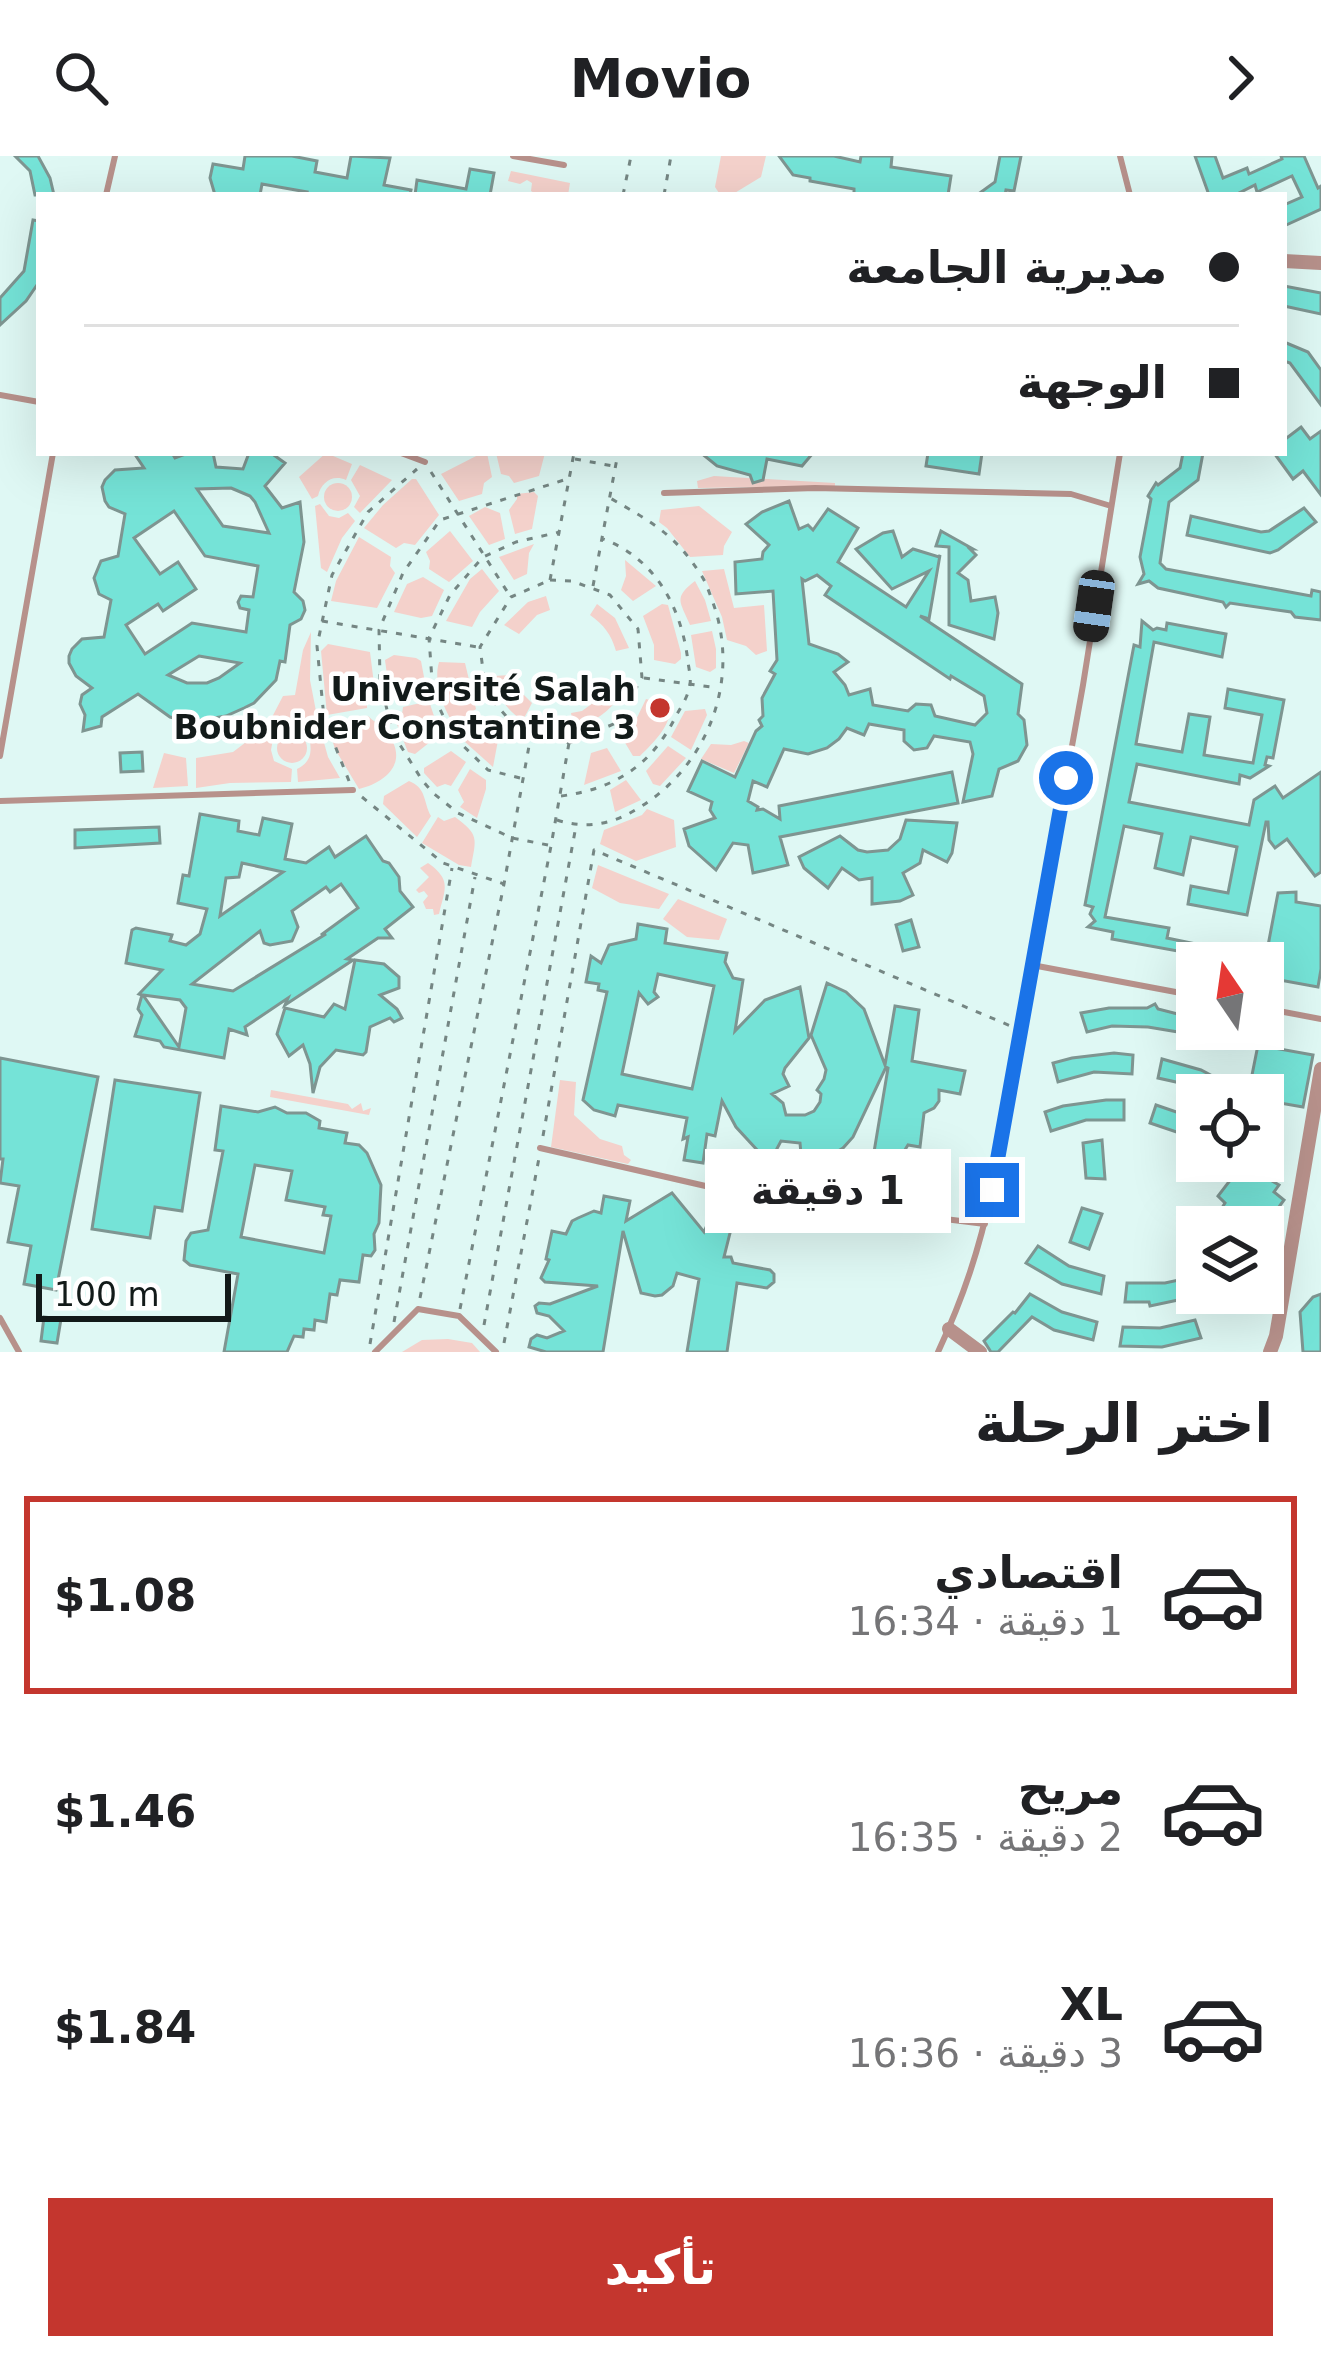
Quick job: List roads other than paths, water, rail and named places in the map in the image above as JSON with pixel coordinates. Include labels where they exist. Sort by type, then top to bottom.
[{"type":"street","points":[[1287,261],[1321,263]]},
{"type":"street","points":[[1270,1352],[1321,1070]]},
{"type":"street","points":[[949,1329],[980,1352]]},
{"type":"lane","points":[[107,192],[115,156]]},
{"type":"lane","points":[[513,156],[564,165]]},
{"type":"lane","points":[[1120,156],[1129,192]]},
{"type":"lane","points":[[0,395],[36,401]]},
{"type":"lane","points":[[0,756],[4,708],[52,456]]},
{"type":"lane","points":[[409,456],[425,462]]},
{"type":"lane","points":[[938,1352],[966,1291],[985,1224],[1119,456]]},
{"type":"lane","points":[[664,494],[815,488],[1070,494],[1111,506]]},
{"type":"lane","points":[[0,801],[353,790]]},
{"type":"lane","points":[[1032,965],[1176,992]]},
{"type":"lane","points":[[1284,1012],[1321,1019]]},
{"type":"lane","points":[[540,1148],[736,1192],[985,1224]]},
{"type":"lane","points":[[371,1352],[418,1309],[459,1316],[500,1352]]},
{"type":"lane","points":[[0,1318],[19,1352]]},
{"type":"place","name":"Université Salah Boubnider Constantine 3","points":[[660,708]]}]
